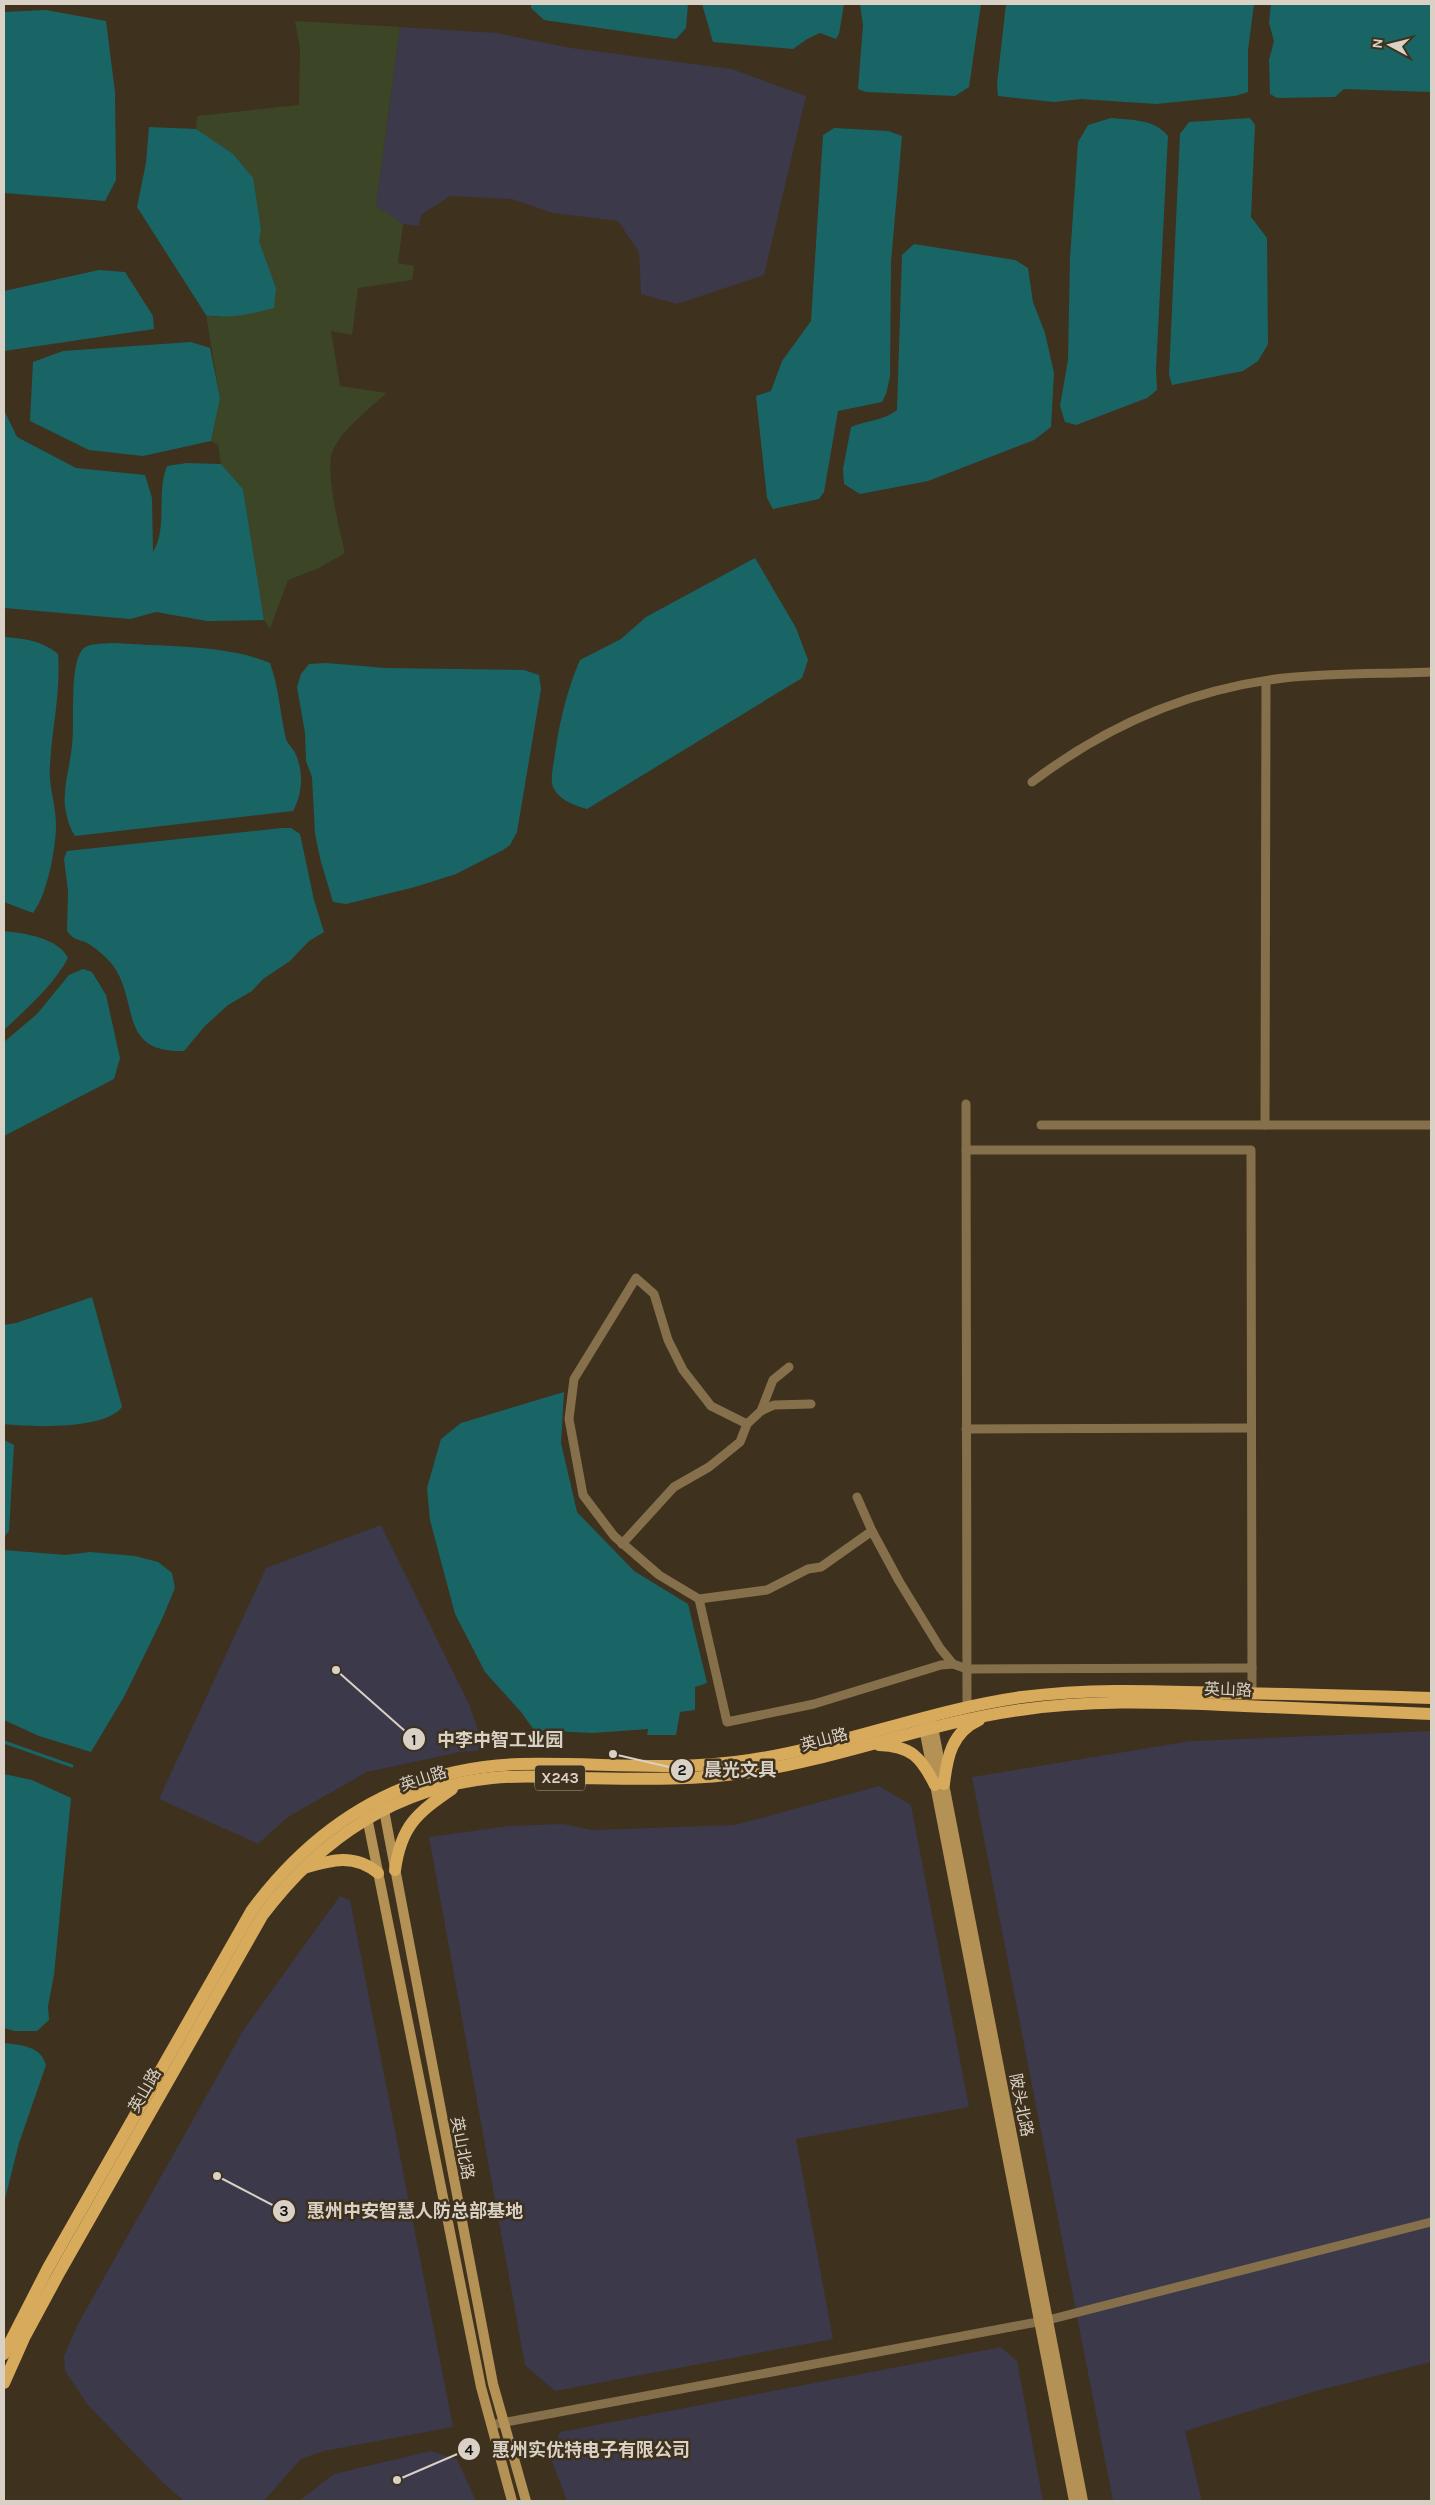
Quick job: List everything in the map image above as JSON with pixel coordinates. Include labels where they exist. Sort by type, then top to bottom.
[{"type":"main road","name":"英山路","points":[[383,1804],[462,1782],[523,1776],[641,1779],[712,1777],[782,1766],[861,1746],[967,1707],[1020,1698],[1081,1692],[1132,1690],[1431,1698]]},
{"type":"main road","name":"英山路","points":[[4,2354],[48,2268],[252,1910],[293,1860],[317,1839],[429,1779],[491,1766],[523,1764],[667,1768],[750,1760],[928,1722],[1062,1705],[1132,1702],[1431,1714]]},
{"type":"main road","points":[[940,1785],[949,1752],[955,1739],[972,1723],[992,1714]]},
{"type":"main road","name":"陂头北路","points":[[928,1722],[1044,2321],[1083,2501]]},
{"type":"main road","points":[[861,1746],[890,1746],[910,1751],[940,1785]]},
{"type":"main road","points":[[395,1870],[401,1839],[408,1826],[427,1806],[462,1782]]},
{"type":"main road","name":"英山北路","points":[[383,1804],[493,2384],[526,2501]]},
{"type":"main road","name":"英山路","points":[[4,2383],[41,2305],[262,1916],[301,1869],[366,1812]]},
{"type":"main road","name":"英山北路","points":[[366,1812],[479,2377],[512,2501]]},
{"type":"main road","points":[[301,1869],[344,1858],[362,1863],[378,1873]]},
{"type":"main road","name":"陂头北路","points":[[1044,2321],[1074,2501]]},
{"type":"street","points":[[1032,782],[1074,752],[1142,716],[1191,698],[1266,681],[1320,676],[1431,672]]},
{"type":"street","points":[[1265,1125],[1266,681]]},
{"type":"street","points":[[966,1104],[967,1707]]},
{"type":"street","points":[[1041,1125],[1431,1125]]},
{"type":"street","points":[[966,1150],[1251,1150],[1252,1693]]},
{"type":"street","points":[[747,1424],[711,1406],[683,1370],[668,1340],[654,1294],[636,1278],[574,1379],[570,1419],[583,1495],[614,1536],[659,1575],[699,1599],[767,1590],[808,1569],[821,1567],[872,1531]]},
{"type":"street","points":[[762,1411],[773,1380],[788,1366]]},
{"type":"street","points":[[622,1544],[674,1487],[709,1467],[740,1442],[747,1424],[762,1411],[774,1406],[812,1404]]},
{"type":"street","points":[[966,1429],[1251,1428]]},
{"type":"street","points":[[857,1497],[872,1531],[899,1580],[940,1648],[954,1664]]},
{"type":"street","points":[[699,1599],[727,1722],[814,1704],[941,1665],[954,1664],[967,1669],[1252,1668]]},
{"type":"street","points":[[491,2425],[1044,2321],[1431,2222]]},
{"type":"shaded area","points":[[400,27],[497,33],[571,48],[732,69],[806,96],[764,275],[677,304],[641,294],[639,252],[618,221],[553,213],[512,199],[450,196],[421,215],[419,226],[403,224],[388,215],[376,206]]},
{"type":"shaded area","points":[[381,1525],[469,1704],[485,1750],[460,1752],[367,1772],[288,1817],[258,1844],[159,1799],[266,1568]]},
{"type":"shaded area","points":[[1431,1731],[1431,2362],[1316,2391],[1185,2431],[1202,2501],[1113,2501],[972,1777],[1191,1741]]},
{"type":"shaded area","points":[[879,1786],[911,1805],[969,2107],[796,2139],[833,2339],[555,2391],[525,2365],[429,1837],[509,1826],[563,1824],[592,1830],[735,1825]]},
{"type":"shaded area","points":[[340,1896],[350,1900],[453,2427],[324,2451],[301,2459],[264,2501],[184,2501],[162,2482],[88,2405],[65,2371],[64,2356],[78,2324],[244,2029]]},
{"type":"shaded area","points":[[1001,2347],[1017,2361],[1043,2501],[567,2501],[549,2454],[560,2432]]},
{"type":"shaded area","points":[[430,2451],[457,2459],[476,2501],[299,2501],[334,2474]]},
{"type":"green space","points":[[295,21],[400,27],[376,206],[403,224],[398,263],[414,266],[412,280],[358,288],[352,335],[331,331],[340,386],[387,393],[344,433],[334,448],[331,457],[330,469],[333,499],[345,553],[319,568],[288,580],[270,629],[264,620],[243,489],[221,464],[218,445],[211,441],[220,398],[206,315],[217,317],[276,288],[259,241],[261,230],[196,129],[197,116],[299,105],[300,49]]},
{"type":"water","points":[[531,4],[688,4],[686,28],[676,39],[544,20],[531,8]]},
{"type":"water","points":[[702,4],[844,4],[839,34],[836,39],[820,33],[793,49],[713,42]]},
{"type":"water","points":[[860,4],[981,4],[969,87],[955,96],[866,92],[858,89],[863,25]]},
{"type":"water","points":[[1006,4],[1254,4],[1248,50],[1248,92],[1235,96],[1156,104],[1081,99],[1054,102],[998,96],[997,84]]},
{"type":"water","points":[[1271,4],[1431,4],[1431,92],[1344,89],[1335,97],[1277,98],[1270,94],[1269,60],[1274,41],[1269,23]]},
{"type":"water","points":[[46,10],[106,21],[115,92],[116,180],[105,201],[4,193],[4,12]]},
{"type":"water","points":[[1111,118],[1150,123],[1163,130],[1168,136],[1156,369],[1157,390],[1147,398],[1076,425],[1065,422],[1060,406],[1068,360],[1070,258],[1078,142],[1088,125]]},
{"type":"water","points":[[1250,118],[1255,125],[1251,217],[1267,238],[1268,344],[1258,361],[1243,371],[1172,385],[1169,375],[1180,134],[1189,122]]},
{"type":"water","points":[[149,127],[196,129],[233,154],[253,178],[261,230],[259,241],[276,288],[274,308],[240,315],[206,315],[137,207],[146,163]]},
{"type":"water","points":[[834,128],[888,131],[902,136],[891,262],[890,377],[882,402],[838,411],[824,492],[819,499],[773,509],[767,498],[756,396],[771,391],[782,361],[811,321],[823,135]]},
{"type":"water","points":[[914,244],[1015,260],[1028,268],[1033,302],[1045,333],[1054,373],[1051,427],[1034,440],[928,481],[860,494],[844,484],[843,469],[851,427],[887,416],[897,410],[902,255]]},
{"type":"water","points":[[99,270],[125,272],[153,316],[154,329],[4,351],[4,291]]},
{"type":"water","points":[[191,342],[210,348],[220,398],[211,441],[143,456],[89,450],[30,421],[33,362],[63,351]]},
{"type":"water","points":[[4,410],[17,437],[76,468],[145,475],[152,498],[153,552],[160,532],[162,487],[167,466],[187,463],[221,464],[243,489],[264,620],[207,621],[156,612],[130,619],[4,608]]},
{"type":"water","points":[[755,558],[796,628],[808,660],[802,678],[587,809],[561,797],[554,789],[552,783],[553,768],[564,705],[580,660],[621,639],[646,617]]},
{"type":"water","points":[[4,637],[39,643],[58,654],[59,668],[50,772],[56,817],[56,835],[46,883],[33,913],[4,902]]},
{"type":"water","points":[[115,643],[214,649],[234,652],[270,663],[286,739],[299,762],[301,784],[293,811],[75,836],[67,819],[65,799],[73,736],[75,669],[78,658],[85,647]]},
{"type":"water","points":[[326,663],[386,668],[524,670],[539,675],[541,689],[517,832],[510,845],[456,874],[415,887],[346,904],[333,902],[315,834],[312,777],[306,761],[305,733],[297,687],[301,674],[309,664]]},
{"type":"water","points":[[291,828],[300,834],[314,900],[324,932],[309,941],[290,961],[263,979],[252,991],[228,1005],[205,1026],[184,1051],[163,1049],[148,1043],[139,1034],[133,1022],[126,993],[112,964],[96,949],[73,937],[67,931],[68,891],[64,859],[67,851]]},
{"type":"water","points":[[4,931],[30,935],[49,941],[63,951],[68,958],[55,978],[31,1005],[4,1030]]},
{"type":"water","points":[[83,969],[92,972],[106,995],[120,1058],[114,1079],[4,1136],[4,1042],[37,1014],[69,975]]},
{"type":"water","points":[[92,1297],[122,1407],[100,1420],[84,1423],[49,1426],[4,1424],[4,1325],[16,1323]]},
{"type":"water","points":[[564,1392],[561,1443],[577,1512],[634,1571],[688,1604],[707,1683],[695,1687],[695,1710],[680,1712],[676,1735],[647,1735],[648,1729],[592,1733],[534,1730],[521,1712],[485,1672],[455,1614],[430,1520],[427,1488],[441,1439],[461,1423]]},
{"type":"water","points":[[4,1440],[14,1445],[9,1531],[5,1536]]},
{"type":"water","points":[[4,1550],[66,1555],[90,1552],[135,1556],[158,1562],[172,1573],[175,1588],[162,1619],[125,1695],[91,1752],[39,1736],[4,1720]]},
{"type":"water","points":[[4,1774],[32,1780],[71,1798],[54,1975],[48,2006],[49,2020],[37,2031],[14,2031],[4,2028]]},
{"type":"water","points":[[4,2043],[35,2050],[40,2054],[46,2065],[19,2143],[4,2203]]},
{"type":"waterway","points":[[4,1742],[72,1766]]},
{"type":"place","name":"中李中智工业园","points":[[336,1670]]},
{"type":"place","name":"晨光文具","points":[[613,1754]]},
{"type":"place","name":"惠州中安智慧人防总部基地","points":[[217,2176]]},
{"type":"place","name":"惠州实优特电子有限公司","points":[[397,2480]]}]
